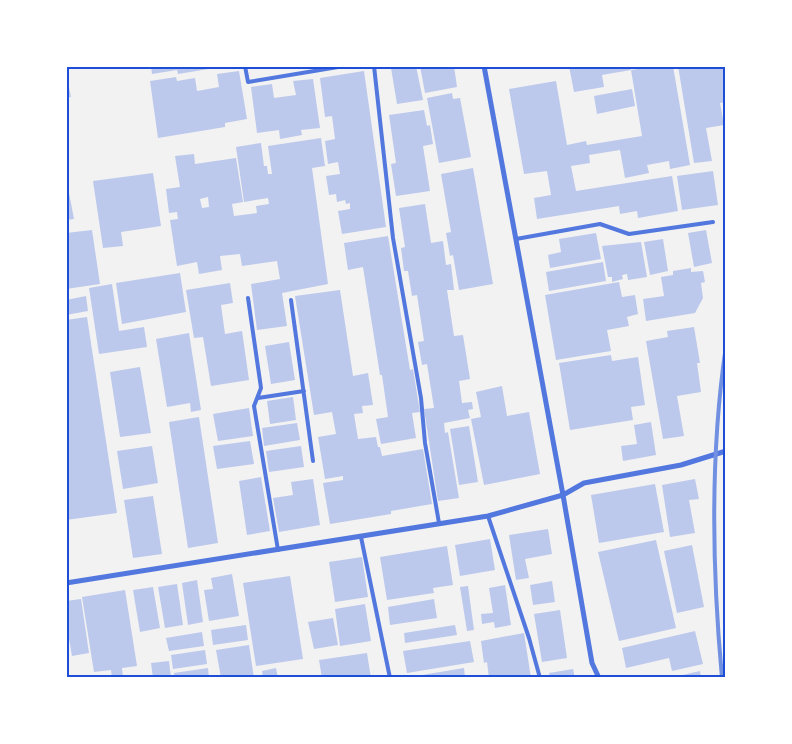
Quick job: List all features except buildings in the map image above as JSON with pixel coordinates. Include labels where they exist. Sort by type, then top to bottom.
[{"type":"street","points":[[484,66],[592,663],[599,678]]},
{"type":"street","points":[[66,584],[488,516],[563,496],[584,483],[682,465],[726,451]]},
{"type":"lane","points":[[245,66],[248,82],[344,66]]},
{"type":"lane","points":[[374,66],[393,238],[421,398],[425,443],[438,523]]},
{"type":"lane","points":[[516,239],[600,224],[629,234],[713,222]]},
{"type":"lane","points":[[248,298],[261,388],[254,406],[278,550]]},
{"type":"lane","points":[[291,300],[314,461]]},
{"type":"lane","points":[[258,398],[304,391]]},
{"type":"lane","points":[[488,516],[529,638],[540,678]]},
{"type":"lane","points":[[361,537],[390,678]]},
{"type":"railway","points":[[722,678],[716,595],[714,511],[717,428],[726,346]]}]
